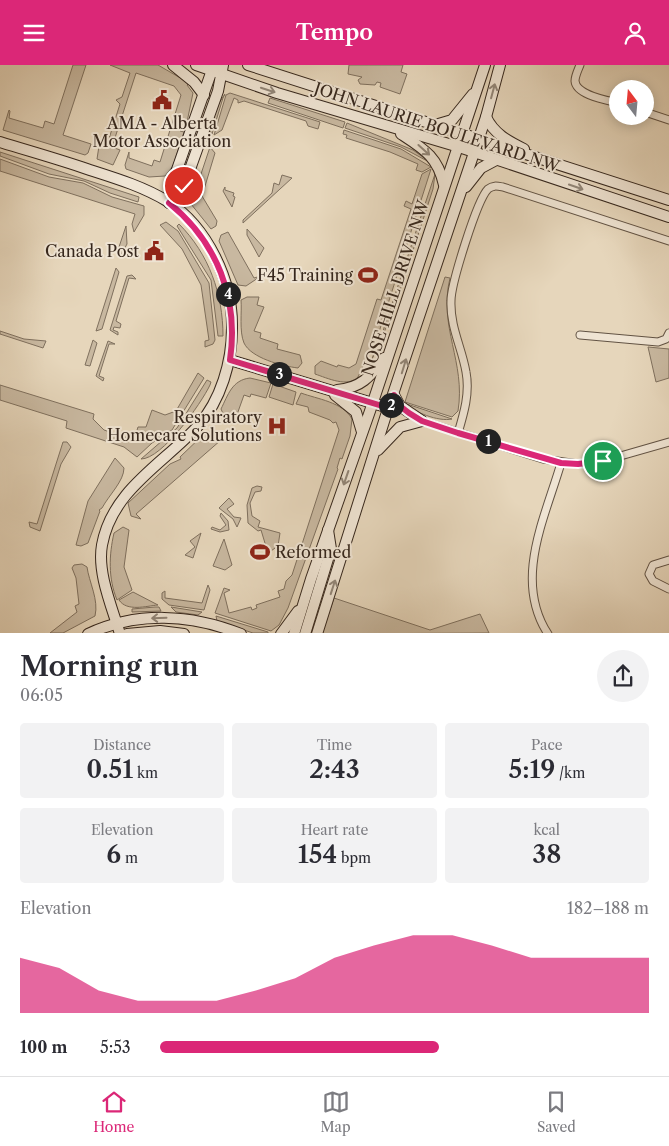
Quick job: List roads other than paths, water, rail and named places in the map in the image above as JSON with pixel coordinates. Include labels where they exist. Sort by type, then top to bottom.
[{"type":"main road","points":[[173,65],[194,81],[204,95]]},
{"type":"main road","name":"JOHN LAURIE BOULEVARD NW","points":[[196,65],[218,68],[669,217]]},
{"type":"main road","name":"JOHN LAURIE BOULEVARD NW","points":[[248,65],[669,200]]},
{"type":"main road","name":"NOSE HILL DRIVE NW","points":[[294,633],[328,529],[373,403],[485,65]]},
{"type":"main road","name":"NOSE HILL DRIVE NW","points":[[318,633],[374,454],[486,117],[500,65]]},
{"type":"main road","points":[[169,203],[173,181],[204,95],[218,68]]},
{"type":"main road","points":[[169,203],[184,186],[203,137],[218,68]]},
{"type":"main road","points":[[435,125],[455,117],[479,85]]},
{"type":"main road","points":[[486,117],[498,134],[547,161]]},
{"type":"main road","points":[[390,126],[422,147],[438,163],[444,186]]},
{"type":"main road","points":[[0,142],[131,183],[169,203],[195,227],[218,262],[232,315],[230,360],[214,401],[198,425],[135,484],[120,502],[107,529],[101,555],[105,583],[120,633]]},
{"type":"main road","points":[[458,198],[481,167],[496,160]]},
{"type":"main road","points":[[330,391],[346,389],[364,382],[390,351]]},
{"type":"main road","points":[[230,360],[389,408]]},
{"type":"main road","points":[[330,391],[356,412],[362,431]]},
{"type":"main road","points":[[394,395],[402,408],[422,421]]},
{"type":"main road","points":[[374,454],[400,427],[422,421]]},
{"type":"main road","points":[[305,633],[331,549],[328,529]]},
{"type":"main road","points":[[281,633],[302,606]]},
{"type":"main road","points":[[88,633],[117,623],[176,617],[207,623],[241,633]]},
{"type":"main road","points":[[127,633],[160,631],[184,633]]},
{"type":"street","points":[[580,65],[575,82],[578,88],[583,92],[609,100]]},
{"type":"street","points":[[654,115],[669,120]]},
{"type":"street","points":[[458,433],[467,398],[467,383],[453,323],[452,287],[479,205],[489,188],[493,186],[502,187],[669,241]]},
{"type":"street","points":[[580,335],[658,342],[666,339],[669,333]]},
{"type":"street","points":[[422,421],[561,463],[591,464],[669,442]]},
{"type":"street","points":[[548,633],[534,601],[532,564],[561,463]]},
{"type":"street","points":[[669,560],[653,565],[649,574],[653,581],[669,589]]},
{"type":"place","name":"AMA - Alberta Motor Association","points":[[162,100]]},
{"type":"place","name":"Canada Post","points":[[154,251]]},
{"type":"place","name":"F45 Training","points":[[368,275]]},
{"type":"place","name":"Respiratory Homecare Solutions","points":[[277,426]]},
{"type":"place","name":"Reformed","points":[[260,552]]}]
